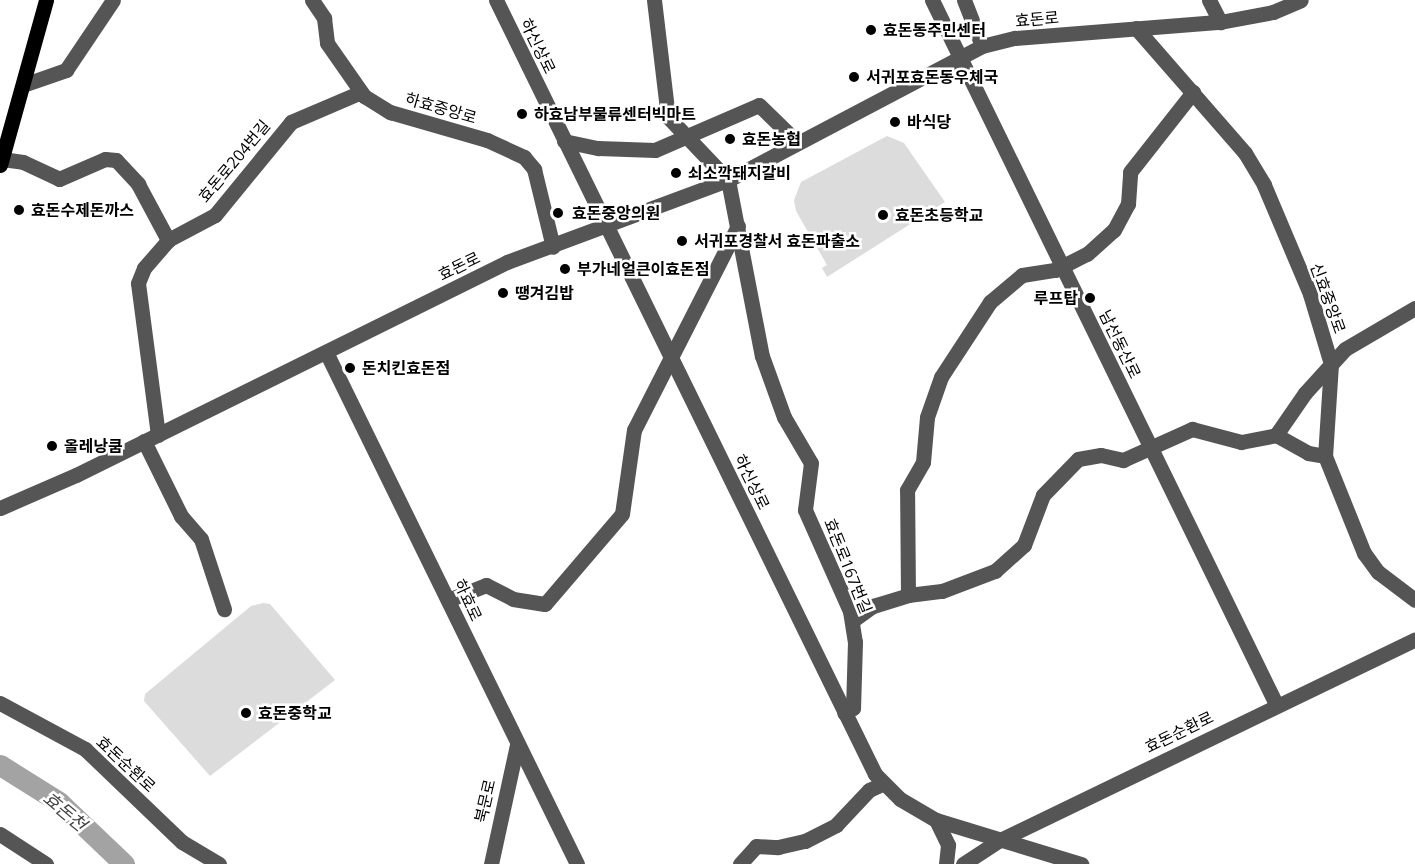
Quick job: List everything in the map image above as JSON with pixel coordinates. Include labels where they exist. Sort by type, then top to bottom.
[{"type":"main road","points":[[2,153],[23,85],[45,0]]},
{"type":"street","points":[[23,85],[66,70],[113,0]]},
{"type":"street","name":"하효중앙로","points":[[312,0],[324,18],[327,43],[361,92],[390,112],[487,140],[524,157],[534,169],[553,247]]},
{"type":"street","name":"하신상로","points":[[495,0],[844,713],[882,784],[936,820],[998,841],[1081,864]]},
{"type":"street","points":[[654,0],[668,117],[728,180]]},
{"type":"street","name":"남선동산로","points":[[932,0],[1276,704]]},
{"type":"street","points":[[964,0],[982,46]]},
{"type":"street","points":[[1209,0],[1220,22]]},
{"type":"street","name":"효돈로","points":[[0,508],[151,438],[507,262],[607,227],[728,180],[982,46],[1015,38],[1220,22],[1273,12],[1301,0]]},
{"type":"street","name":"신효중앙로","points":[[1136,28],[1245,153],[1264,185],[1310,294],[1331,364],[1325,456],[1364,553],[1378,572],[1415,600]]},
{"type":"street","name":"효돈로204번길","points":[[151,438],[138,283],[144,268],[168,240],[215,215],[291,122],[361,92]]},
{"type":"street","points":[[908,595],[907,490],[923,462],[927,417],[941,377],[990,302],[1022,276],[1063,266],[1087,254],[1114,230],[1128,204],[1130,172],[1193,92]]},
{"type":"street","points":[[564,141],[597,148],[655,150],[688,139],[759,105],[797,142]]},
{"type":"street","points":[[2,153],[59,179],[105,159],[116,160],[138,184],[168,240]]},
{"type":"street","name":"효돈로167번길","points":[[728,180],[762,356],[784,417],[811,463],[805,510],[852,621],[853,708],[844,713]]},
{"type":"street","points":[[448,600],[486,585],[513,599],[545,604],[622,514],[634,430],[738,226]]},
{"type":"street","points":[[1276,435],[1331,364],[1370,332],[1415,308]]},
{"type":"street","name":"하효로","points":[[326,352],[577,864]]},
{"type":"street","points":[[852,621],[873,606],[908,595],[942,591],[994,571],[1024,545],[1043,495],[1078,459],[1101,455],[1123,460],[1150,450],[1192,429],[1241,442],[1276,435],[1308,453],[1325,456]]},
{"type":"street","points":[[151,438],[181,516],[201,539],[224,609]]},
{"type":"street","name":"효돈순환로","points":[[963,864],[998,841],[1276,704],[1415,639]]},
{"type":"street","name":"효돈순환로","points":[[0,703],[85,749],[182,842],[219,864]]},
{"type":"street","name":"북문로","points":[[491,864],[517,745]]},
{"type":"street","points":[[740,864],[756,846],[778,847],[805,840],[836,825],[869,790],[882,784]]},
{"type":"street","points":[[936,820],[948,845],[946,864]]},
{"type":"street","points":[[0,834],[46,864]]},
{"type":"shaded area","points":[[887,136],[904,143],[945,202],[827,277],[822,268],[827,265],[796,211],[794,200],[801,182]]},
{"type":"shaded area","points":[[270,604],[335,680],[210,776],[144,701],[145,694],[251,606]]},
{"type":"waterway","name":"효돈천","points":[[0,765],[59,802],[124,864]]},
{"type":"place","name":"효돈동주민센터","points":[[871,30]]},
{"type":"place","name":"서귀포효돈동우체국","points":[[854,77]]},
{"type":"place","name":"하효남부물류센터빅마트","points":[[522,114]]},
{"type":"place","name":"바식당","points":[[895,122]]},
{"type":"place","name":"효돈농협","points":[[730,139]]},
{"type":"place","name":"쇠소깍돼지갈비","points":[[676,173]]},
{"type":"place","name":"효돈수제돈까스","points":[[19,210]]},
{"type":"place","name":"효돈중앙의원","points":[[558,213]]},
{"type":"place","name":"효돈초등학교","points":[[883,215]]},
{"type":"place","name":"서귀포경찰서 효돈파출소","points":[[682,241]]},
{"type":"place","name":"부가네얼큰이효돈점","points":[[565,269]]},
{"type":"place","name":"땡겨김밥","points":[[503,293]]},
{"type":"place","name":"루프탑","points":[[1090,298]]},
{"type":"place","name":"돈치킨효돈점","points":[[350,368]]},
{"type":"place","name":"올레낭쿰","points":[[52,446]]},
{"type":"place","name":"효돈중학교","points":[[246,713]]}]
